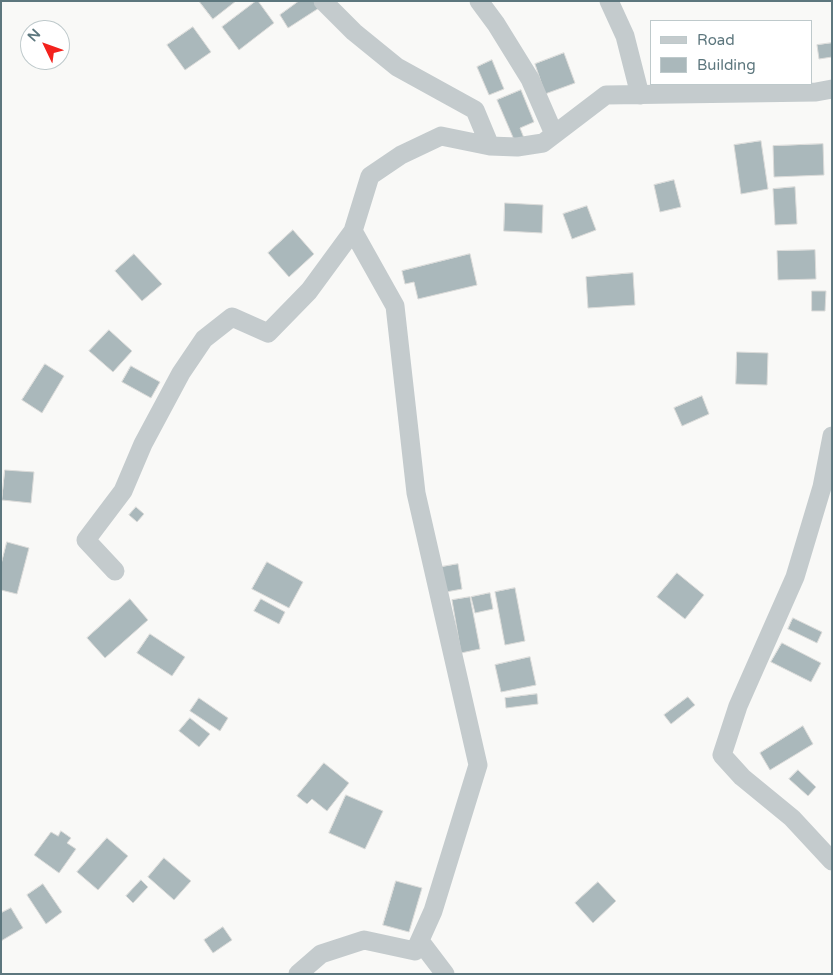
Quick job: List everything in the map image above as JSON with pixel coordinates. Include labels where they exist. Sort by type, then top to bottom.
[{"type":"street","points":[[323,1],[354,32],[398,67],[475,110],[490,146]]},
{"type":"street","points":[[479,1],[496,24],[530,79],[554,134]]},
{"type":"street","points":[[609,1],[625,36],[640,95]]},
{"type":"street","points":[[115,571],[86,540],[123,491],[143,444],[182,373],[204,339],[232,317],[268,333],[309,291],[353,231],[370,176],[401,155],[441,136],[490,146],[517,147],[543,142],[606,96],[816,92],[832,89]]},
{"type":"street","points":[[298,974],[321,954],[364,940],[415,951],[433,911],[478,765],[416,493],[395,306],[353,231]]},
{"type":"street","points":[[832,436],[822,487],[795,577],[738,706],[722,755],[742,777],[792,818],[832,860]]},
{"type":"street","points":[[420,941],[445,974]]},
{"type":"building","points":[[199,1],[236,1],[213,19]]},
{"type":"building","points":[[258,1],[274,23],[239,50],[222,27]]},
{"type":"building","points":[[299,1],[314,1],[319,8],[288,28],[280,15]]},
{"type":"building","points":[[193,27],[211,52],[185,70],[167,45]]},
{"type":"building","points":[[832,43],[832,57],[819,59],[817,45]]},
{"type":"building","points":[[564,53],[575,83],[545,94],[535,64]]},
{"type":"building","points":[[492,60],[504,89],[489,95],[477,67]]},
{"type":"building","points":[[521,90],[534,122],[520,128],[524,138],[515,142],[497,100]]},
{"type":"building","points":[[761,141],[768,189],[741,194],[734,145]]},
{"type":"building","points":[[823,144],[824,175],[774,177],[773,146]]},
{"type":"building","points":[[674,180],[681,207],[660,212],[654,185]]},
{"type":"building","points":[[795,187],[797,224],[775,225],[773,189]]},
{"type":"building","points":[[505,203],[543,205],[542,233],[504,231]]},
{"type":"building","points":[[587,206],[596,230],[572,239],[563,214]]},
{"type":"building","points":[[293,230],[314,254],[289,277],[268,253]]},
{"type":"building","points":[[815,250],[816,279],[778,280],[777,251]]},
{"type":"building","points":[[134,254],[162,284],[142,301],[115,271]]},
{"type":"building","points":[[470,254],[477,285],[418,299],[414,282],[405,284],[402,271]]},
{"type":"building","points":[[633,273],[635,305],[588,308],[586,277]]},
{"type":"building","points":[[812,291],[826,291],[825,311],[812,311]]},
{"type":"building","points":[[109,330],[132,351],[113,372],[89,351]]},
{"type":"building","points":[[737,352],[768,353],[767,385],[736,384]]},
{"type":"building","points":[[45,364],[64,376],[42,413],[22,400]]},
{"type":"building","points":[[131,366],[160,382],[151,398],[122,382]]},
{"type":"building","points":[[702,396],[709,414],[682,426],[674,408]]},
{"type":"building","points":[[5,470],[34,472],[31,503],[2,500]]},
{"type":"building","points":[[136,507],[144,514],[137,522],[129,515]]},
{"type":"building","points":[[7,542],[29,548],[17,594],[1,590],[1,565]]},
{"type":"building","points":[[267,562],[303,582],[289,608],[252,589]]},
{"type":"building","points":[[458,564],[462,589],[446,592],[441,567]]},
{"type":"building","points":[[677,573],[704,595],[685,619],[657,597]]},
{"type":"building","points":[[515,588],[525,641],[505,645],[495,592]]},
{"type":"building","points":[[490,593],[493,609],[475,613],[471,597]]},
{"type":"building","points":[[470,597],[480,649],[461,653],[452,600]]},
{"type":"building","points":[[130,599],[148,620],[105,658],[87,638]]},
{"type":"building","points":[[261,599],[285,612],[279,624],[254,611]]},
{"type":"building","points":[[793,618],[822,632],[817,643],[788,629]]},
{"type":"building","points":[[150,634],[185,657],[172,676],[137,653]]},
{"type":"building","points":[[782,643],[821,663],[811,682],[771,662]]},
{"type":"building","points":[[530,657],[536,685],[501,692],[495,665]]},
{"type":"building","points":[[537,694],[538,704],[506,708],[505,698]]},
{"type":"building","points":[[688,697],[695,705],[671,724],[664,715]]},
{"type":"building","points":[[199,698],[228,718],[220,731],[190,711]]},
{"type":"building","points":[[190,718],[210,734],[199,747],[179,731]]},
{"type":"building","points":[[803,726],[813,744],[770,770],[760,753]]},
{"type":"building","points":[[324,763],[349,783],[327,811],[312,799],[307,804],[297,796]]},
{"type":"building","points":[[798,770],[816,787],[808,796],[789,779]]},
{"type":"building","points":[[346,795],[383,811],[365,849],[329,833]]},
{"type":"building","points":[[61,831],[71,838],[67,843],[76,849],[59,873],[34,855],[51,832],[58,836]]},
{"type":"building","points":[[107,838],[128,856],[98,890],[77,872]]},
{"type":"building","points":[[164,858],[191,881],[174,900],[148,877]]},
{"type":"building","points":[[141,880],[148,887],[133,903],[126,896]]},
{"type":"building","points":[[396,881],[422,888],[409,932],[383,925]]},
{"type":"building","points":[[598,882],[616,901],[593,923],[575,903]]},
{"type":"building","points":[[43,884],[62,912],[46,924],[27,895]]},
{"type":"building","points":[[11,908],[23,928],[1,941],[1,913]]},
{"type":"building","points":[[223,927],[232,940],[213,953],[204,940]]}]
